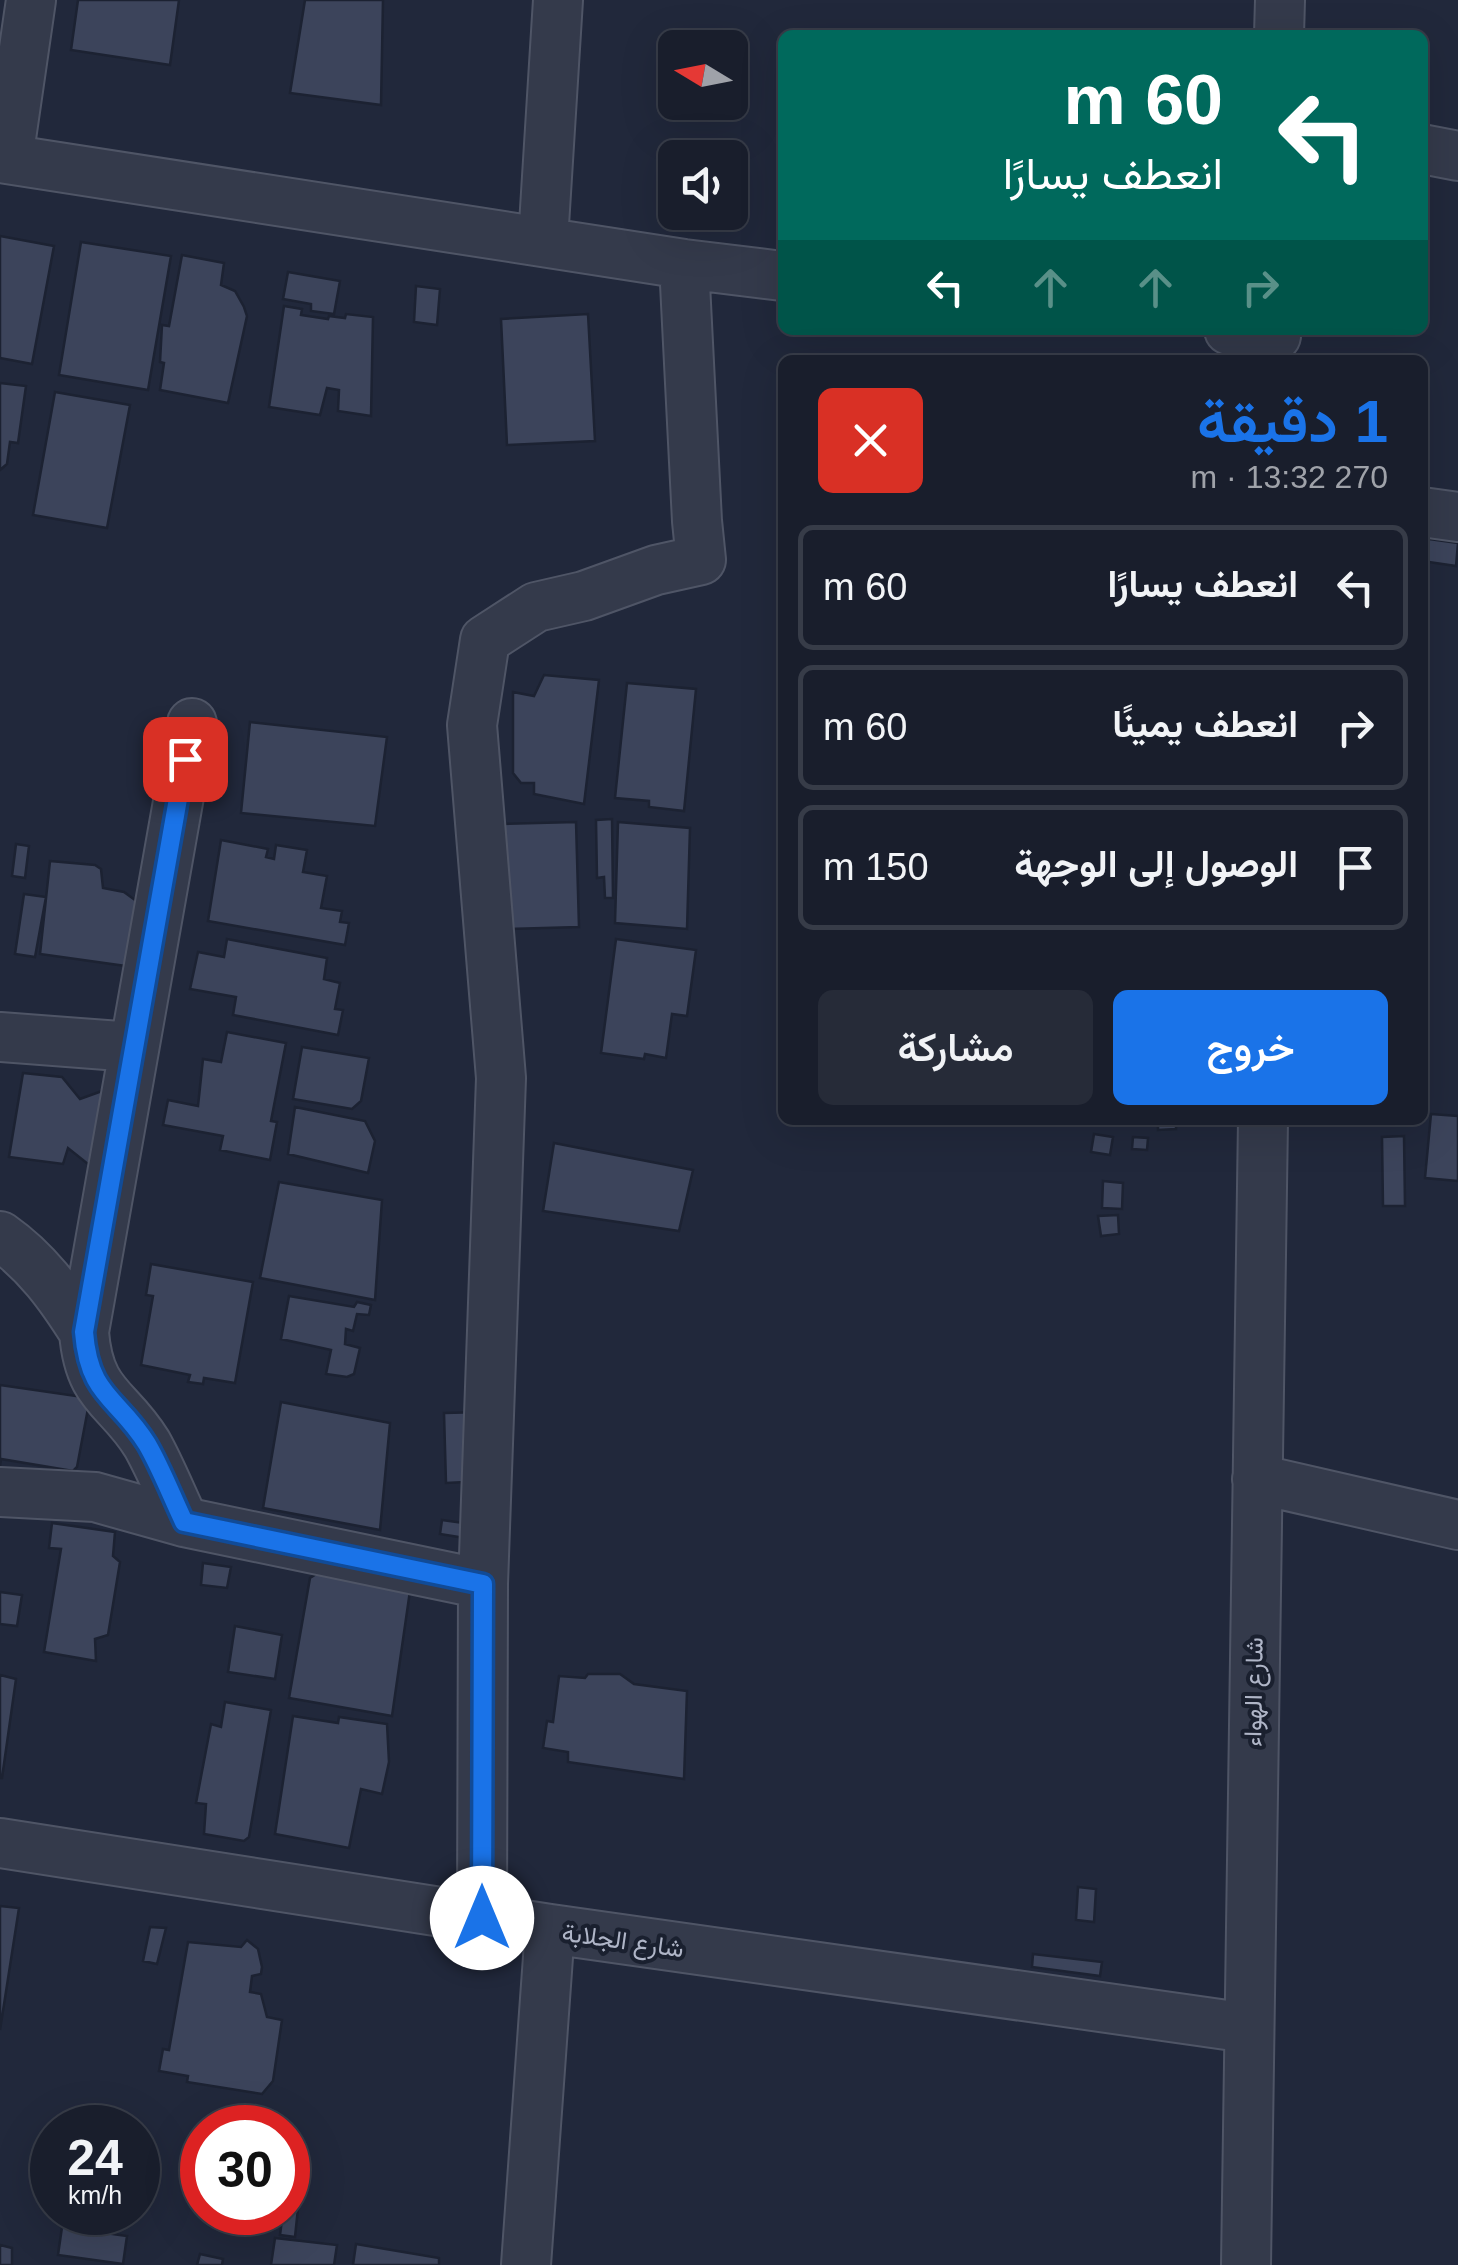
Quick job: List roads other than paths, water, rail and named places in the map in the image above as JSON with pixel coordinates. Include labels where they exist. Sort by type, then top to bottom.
[{"type":"street","points":[[31,0],[4,158],[778,276]]},
{"type":"street","points":[[543,241],[558,0]]},
{"type":"street","points":[[1279,30],[1280,0]]},
{"type":"street","points":[[1428,149],[1458,156]]},
{"type":"street","points":[[482,1918],[483,1584],[501,1078],[472,725],[485,640],[536,607],[702,560],[696,522],[684,264]]},
{"type":"street","points":[[1249,335],[1276,342]]},
{"type":"street","points":[[1428,513],[1458,518]]},
{"type":"street","points":[[184,1522],[146,1442],[106,1398],[86,1361],[84,1332],[192,723]]},
{"type":"street","points":[[0,1036],[133,1047]]},
{"type":"street","name":"شارع الهواء","points":[[1246,2265],[1263,1125]]},
{"type":"street","points":[[0,1236],[32,1261],[57,1288],[84,1332]]},
{"type":"street","points":[[1256,1479],[1458,1525]]},
{"type":"street","points":[[0,1492],[95,1498],[184,1522],[483,1584]]},
{"type":"street","name":"شارع الجلابة","points":[[0,1843],[550,1930],[1248,2028]]},
{"type":"street","points":[[526,2265],[550,1930]]}]
